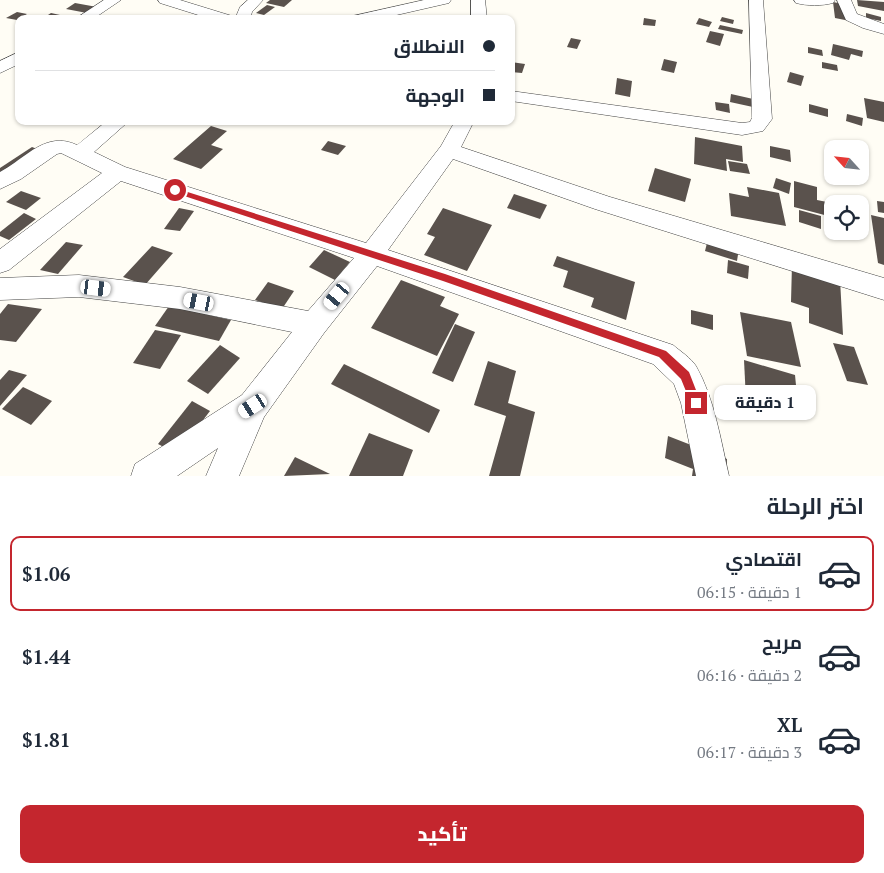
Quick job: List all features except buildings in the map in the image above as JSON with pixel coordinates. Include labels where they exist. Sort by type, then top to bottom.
[{"type":"street","points":[[89,15],[114,0]]},
{"type":"street","points":[[165,0],[214,15]]},
{"type":"street","points":[[243,15],[245,10],[256,0]]},
{"type":"street","points":[[376,15],[443,0]]},
{"type":"street","points":[[478,0],[479,15]]},
{"type":"street","points":[[515,97],[742,129],[756,127],[762,119],[756,0]]},
{"type":"street","points":[[801,0],[828,0]]},
{"type":"street","points":[[844,0],[851,17],[868,25],[884,29]]},
{"type":"street","points":[[0,68],[15,59]]},
{"type":"street","points":[[79,154],[115,125]]},
{"type":"street","points":[[222,476],[253,406],[449,150],[462,125]]},
{"type":"street","points":[[0,180],[13,174],[51,148],[63,146],[118,172],[445,278],[663,354],[685,376],[696,403],[713,476]]},
{"type":"street","points":[[449,150],[603,203],[884,289]]},
{"type":"street","points":[[0,263],[118,172]]},
{"type":"street","points":[[0,289],[79,286],[180,298],[314,324]]},
{"type":"street","points":[[147,476],[253,406]]},
{"type":"route","points":[[175,190],[445,278],[663,354],[685,376],[696,403]]}]
